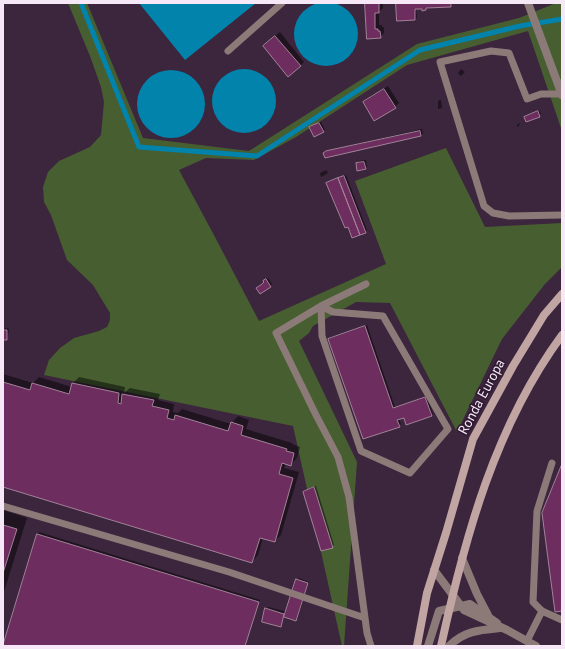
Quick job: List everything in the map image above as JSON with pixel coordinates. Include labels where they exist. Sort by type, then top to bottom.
[{"type":"street","points":[[528,3],[562,95]]},
{"type":"street","name":"Ronda Europa","points":[[417,646],[427,593],[473,439],[513,366],[544,314],[562,294]]},
{"type":"street","points":[[441,646],[452,594],[474,518],[507,428],[521,399],[546,357],[562,335]]},
{"type":"street","points":[[462,558],[477,594],[489,616]]},
{"type":"street","points":[[434,570],[462,608],[536,646]]},
{"type":"street","points":[[428,646],[439,611],[462,608],[470,604],[489,616],[504,629]]},
{"type":"street","points":[[449,646],[454,641],[474,630],[504,629]]},
{"type":"lane","points":[[228,51],[282,3]]},
{"type":"lane","points":[[562,95],[541,94],[527,99],[509,53],[491,51],[440,62],[484,206],[493,213],[509,216],[562,215]]},
{"type":"lane","points":[[366,284],[321,306],[276,333],[338,457],[349,498],[367,633],[371,646]]},
{"type":"lane","points":[[321,306],[333,312],[383,316],[448,429],[410,473],[362,451],[322,336],[321,306]]},
{"type":"lane","points":[[552,463],[537,511],[533,602],[542,611],[562,620]]},
{"type":"lane","points":[[3,506],[229,572],[365,618]]},
{"type":"lane","points":[[527,641],[542,611]]},
{"type":"green space","points":[[68,3],[87,3],[143,138],[249,151],[417,44],[519,18],[556,3],[562,3],[562,131],[528,31],[407,65],[296,137],[254,160],[206,158],[179,170],[259,321],[386,264],[355,181],[446,148],[485,227],[562,223],[562,267],[545,284],[502,339],[457,432],[390,303],[356,302],[313,326],[309,333],[299,341],[357,462],[344,646],[342,646],[293,426],[44,375],[49,360],[60,348],[74,338],[99,331],[107,327],[110,320],[110,313],[93,285],[67,260],[51,215],[44,202],[43,187],[48,172],[59,161],[90,147],[101,135],[104,102],[101,87]]},
{"type":"water","points":[[326,2],[338,4],[349,11],[356,22],[358,34],[356,46],[349,57],[338,64],[326,66],[314,64],[303,57],[296,46],[294,34],[296,22],[303,11],[314,4]]},
{"type":"water","points":[[139,3],[256,3],[185,60]]},
{"type":"water","points":[[238,69],[250,69],[267,78],[274,89],[276,101],[274,113],[267,124],[250,133],[238,133],[226,128],[217,119],[212,107],[212,95],[217,83],[226,74]]},
{"type":"water","points":[[171,70],[184,73],[195,80],[202,91],[205,104],[202,117],[195,128],[184,135],[171,138],[158,135],[147,128],[140,117],[137,104],[140,91],[147,80],[158,73]]},
{"type":"building","points":[[365,3],[379,3],[379,13],[375,13],[375,29],[380,31],[381,38],[367,39]]},
{"type":"building","points":[[396,3],[451,3],[451,7],[426,8],[426,10],[422,11],[422,9],[415,9],[415,20],[397,21]]},
{"type":"building","points":[[275,36],[301,66],[288,77],[263,46]]},
{"type":"building","points":[[384,89],[396,108],[374,121],[363,102]]},
{"type":"building","points":[[538,111],[540,117],[526,122],[524,117]]},
{"type":"building","points":[[319,123],[324,132],[314,137],[309,127]]},
{"type":"building","points":[[420,131],[421,136],[325,158],[323,153],[326,151]]},
{"type":"building","points":[[364,162],[366,169],[357,171],[356,163]]},
{"type":"building","points":[[344,176],[366,233],[360,235],[338,178]]},
{"type":"building","points":[[338,178],[360,235],[352,238],[348,227],[345,228],[326,183]]},
{"type":"building","points":[[266,279],[271,287],[260,294],[256,288]]},
{"type":"building","points":[[365,326],[393,408],[425,397],[432,416],[406,425],[404,418],[397,420],[400,427],[363,439],[328,339]]},
{"type":"building","points":[[3,330],[7,330],[7,340],[3,340]]},
{"type":"building","points":[[3,382],[30,390],[32,383],[69,394],[72,383],[119,393],[118,403],[121,404],[122,394],[154,400],[152,406],[169,410],[167,418],[174,420],[175,415],[228,431],[231,422],[243,426],[241,435],[287,449],[286,451],[294,453],[291,466],[282,463],[279,474],[293,478],[275,542],[260,538],[252,563],[3,487]]},
{"type":"building","points":[[562,464],[562,611],[555,612],[542,513]]},
{"type":"building","points":[[314,487],[333,548],[321,551],[303,492]]},
{"type":"building","points":[[3,525],[17,529],[3,573]]},
{"type":"building","points":[[37,534],[259,602],[245,646],[3,646]]},
{"type":"building","points":[[296,579],[308,583],[296,621],[284,617]]},
{"type":"building","points":[[265,608],[284,614],[281,627],[262,622]]},
{"type":"waterway","points":[[81,3],[139,147],[257,156],[420,50],[520,26],[562,19]]}]
